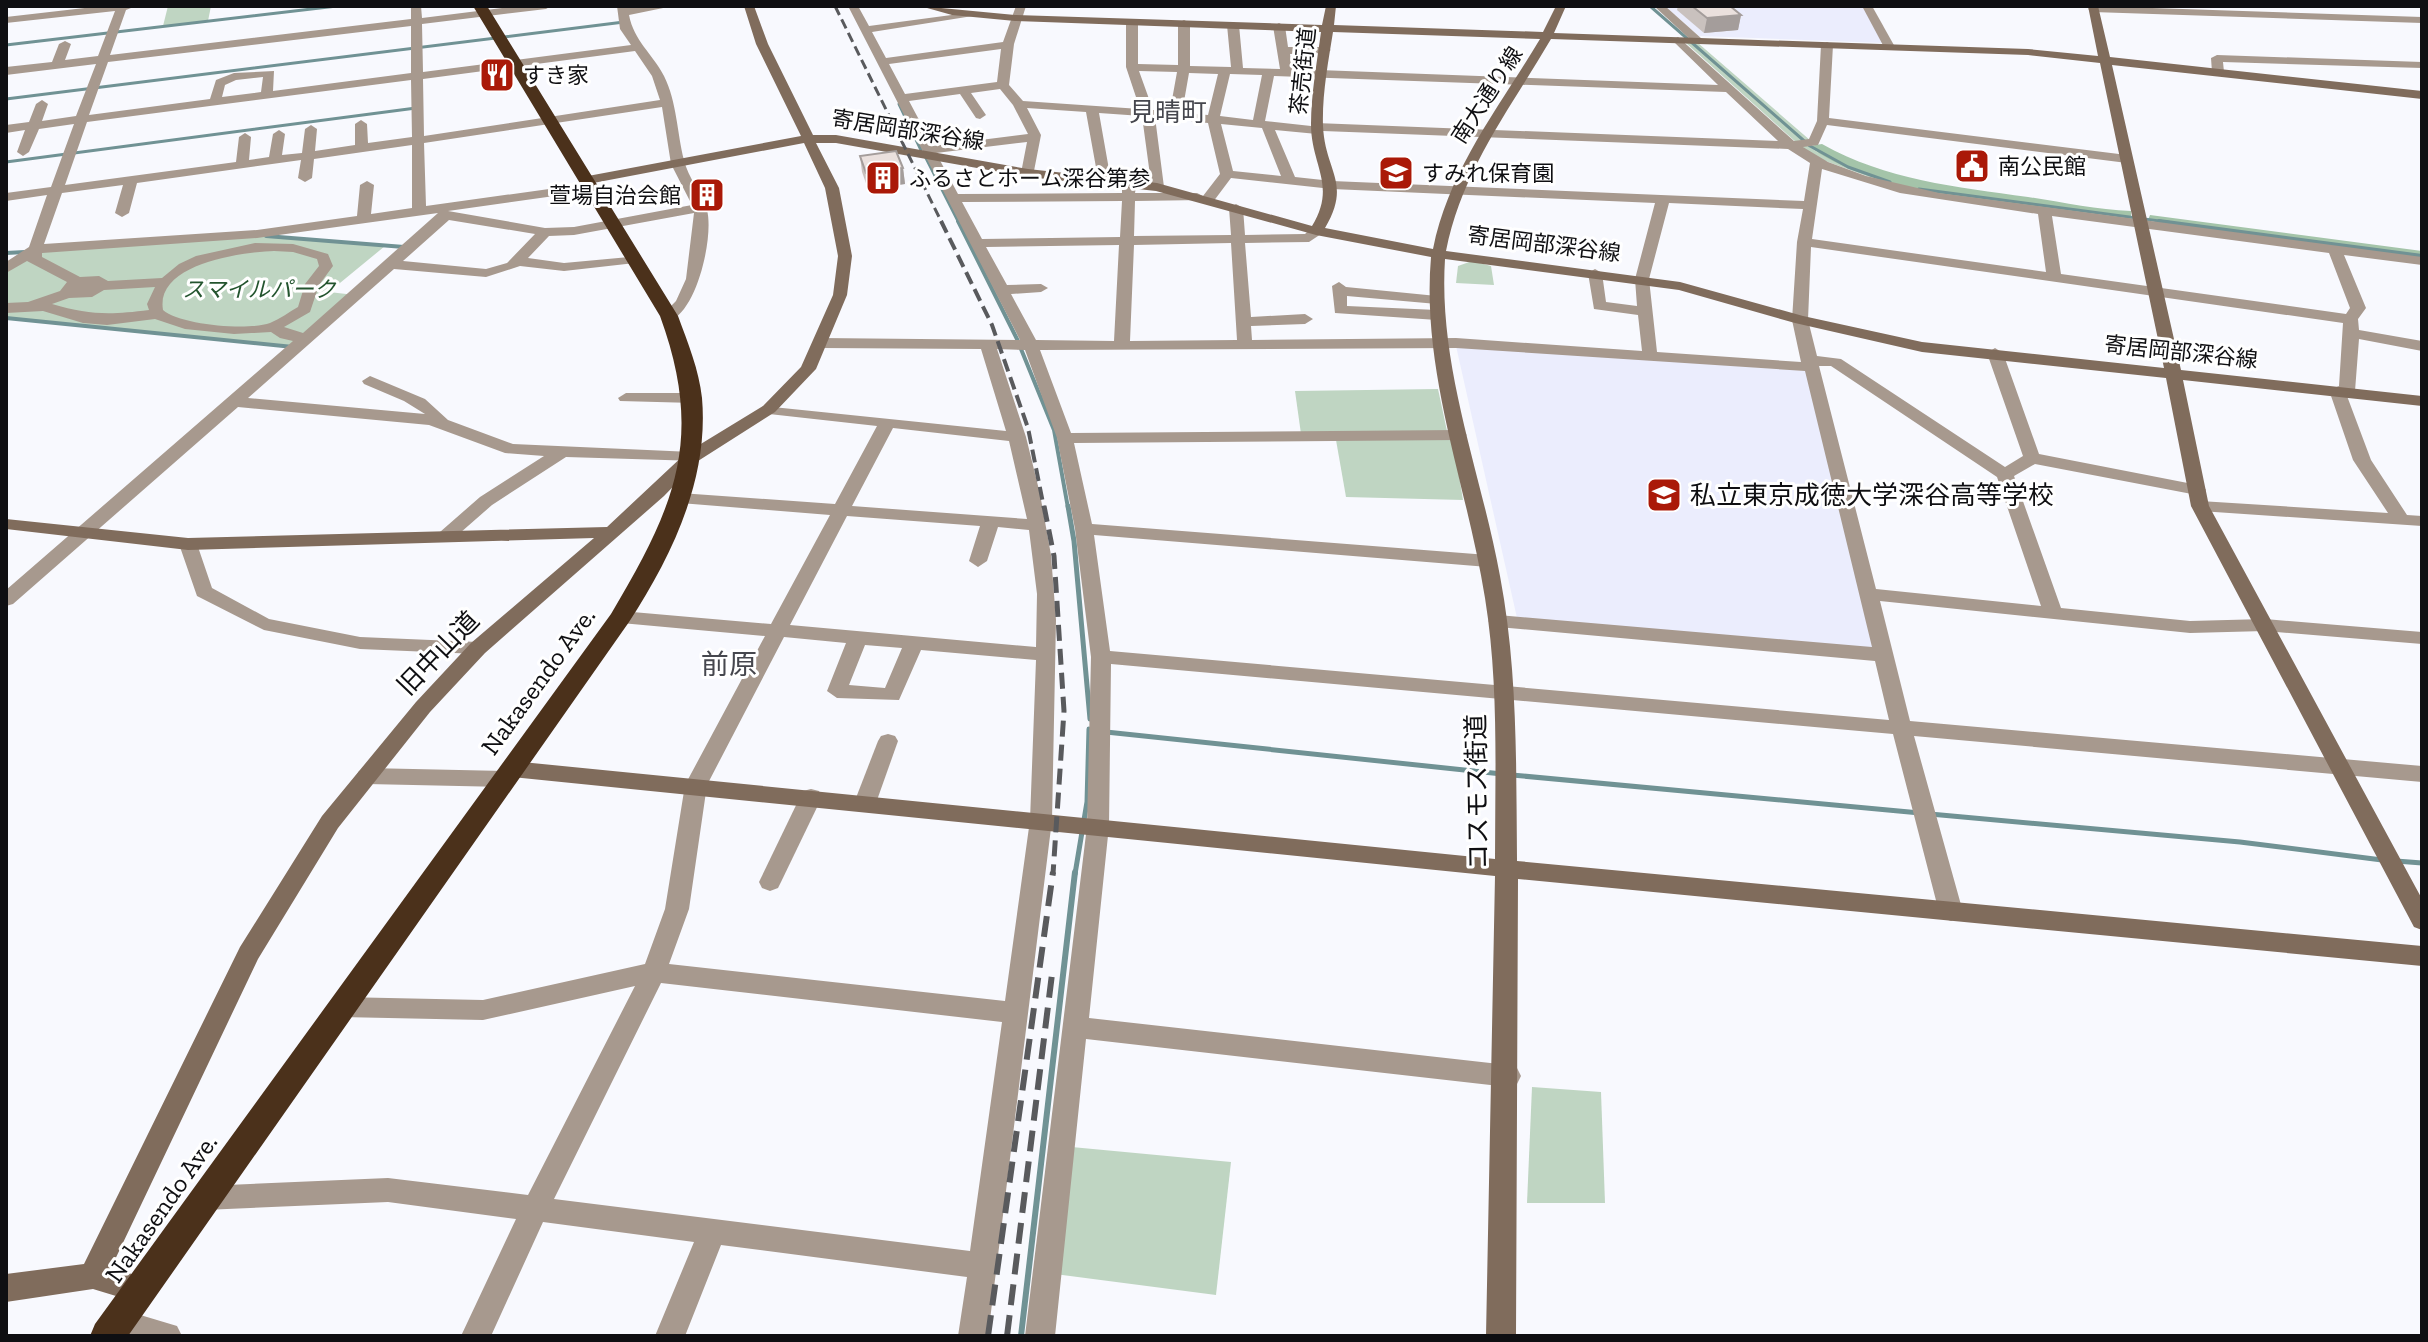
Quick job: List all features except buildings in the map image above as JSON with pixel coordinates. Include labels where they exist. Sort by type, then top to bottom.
[{"type":"highway","name":"Nakasendo Ave.","points":[[112,1329],[621,617],[660,547],[680,498],[692,457],[694,398],[689,365],[669,316],[483,10]]},
{"type":"street","points":[[10,35],[12,19],[25,6]]},
{"type":"street","points":[[6,269],[31,252],[122,6]]},
{"type":"street","points":[[12,19],[131,6]]},
{"type":"street","points":[[416,6],[419,212]]},
{"type":"street","points":[[6,71],[416,21],[483,10],[546,6]]},
{"type":"street","points":[[668,6],[623,9],[626,29],[658,76],[667,102],[678,164],[700,208],[702,219],[693,279],[683,303],[669,316]]},
{"type":"street","name":"寄居岡部深谷線","points":[[749,6],[762,44],[806,139],[836,139],[930,152],[1028,173],[1104,181],[1129,192],[1157,187],[1316,231],[1438,254],[1680,286],[1800,320],[1922,347],[2422,401]]},
{"type":"street","points":[[853,6],[1031,346],[1065,438],[1084,529],[1101,657],[1098,826],[1040,1336]]},
{"type":"street","points":[[925,6],[974,15]]},
{"type":"street","name":"茶売街道","points":[[1331,6],[1317,129],[1332,185]]},
{"type":"street","name":"南大通り線","points":[[1438,254],[1455,189],[1484,132],[1549,35],[1561,6]]},
{"type":"street","points":[[1659,6],[1698,41]]},
{"type":"street","points":[[1867,6],[1889,47]]},
{"type":"street","points":[[2422,20],[2093,8],[2157,293],[2198,498],[2422,921]]},
{"type":"street","points":[[865,30],[1018,12],[1132,22],[2028,52],[2422,95]]},
{"type":"street","points":[[1018,12],[1008,45],[1003,85],[1019,104],[1035,137],[1028,173]]},
{"type":"street","points":[[42,32],[51,15]]},
{"type":"street","points":[[1132,22],[1132,67],[1148,113],[1157,187]]},
{"type":"street","points":[[1175,116],[1184,68],[1184,23]]},
{"type":"street","points":[[1227,174],[1213,119],[1231,70],[1233,25]]},
{"type":"street","points":[[1279,26],[1287,73]]},
{"type":"street","points":[[1678,40],[1817,161],[1892,187],[1939,197],[2422,261]]},
{"type":"street","points":[[57,65],[65,44]]},
{"type":"street","points":[[882,62],[1008,45]]},
{"type":"street","points":[[1019,104],[1317,129],[1794,144],[1816,141],[1823,121],[1827,45]]},
{"type":"street","points":[[6,129],[641,47]]},
{"type":"street","points":[[1283,51],[1325,50]]},
{"type":"street","points":[[2218,72],[2217,58],[2422,65]]},
{"type":"street","points":[[1132,67],[1732,89]]},
{"type":"street","points":[[1269,72],[1262,124],[1289,179]]},
{"type":"street","points":[[215,102],[220,83],[234,77],[270,73],[266,96]]},
{"type":"street","points":[[900,98],[1003,85]]},
{"type":"street","points":[[963,90],[980,115]]},
{"type":"street","points":[[6,197],[552,122],[667,102]]},
{"type":"street","points":[[23,152],[42,104]]},
{"type":"street","points":[[1092,109],[1104,181]]},
{"type":"street","points":[[1823,121],[2127,159]]},
{"type":"street","points":[[361,124],[362,148]]},
{"type":"street","points":[[305,178],[311,129]]},
{"type":"street","points":[[275,159],[279,134]]},
{"type":"street","points":[[242,164],[245,137]]},
{"type":"street","points":[[930,152],[1035,137]]},
{"type":"street","points":[[157,314],[153,307],[154,299],[166,282],[184,266],[253,242],[364,219],[590,184],[806,139]]},
{"type":"street","name":"旧中山道","points":[[93,1276],[248,954],[330,822],[448,678],[478,648],[658,492],[692,457],[769,409],[808,369],[840,295],[845,256],[835,197],[806,139]]},
{"type":"street","points":[[1817,161],[1804,242],[1800,320],[1951,912]]},
{"type":"street","points":[[954,198],[1129,192],[1203,198],[1227,174],[1332,185],[1810,205]]},
{"type":"street","points":[[122,213],[131,180]]},
{"type":"street","points":[[364,219],[367,185]]},
{"type":"street","points":[[977,243],[1309,238],[1329,212],[1332,185]]},
{"type":"street","points":[[1122,346],[1129,192]]},
{"type":"street","points":[[1650,356],[1642,279],[1663,199]]},
{"type":"street","points":[[419,212],[545,232],[615,226],[700,208]]},
{"type":"street","points":[[1236,208],[1245,346]]},
{"type":"street","points":[[2044,210],[2054,278]]},
{"type":"street","points":[[6,600],[447,215]]},
{"type":"street","points":[[390,264],[486,273],[512,266],[545,232]]},
{"type":"street","points":[[6,257],[31,252],[253,242],[309,249],[323,257],[326,266],[312,284],[305,309],[274,327],[233,331],[180,324],[157,314],[107,320],[34,305]]},
{"type":"street","points":[[1804,242],[2157,293],[2351,326],[2422,346]]},
{"type":"street","points":[[2335,249],[2358,308],[2351,326],[2342,390],[2362,460],[2401,519]]},
{"type":"street","points":[[31,252],[62,274],[73,288],[86,294],[101,286],[166,282]]},
{"type":"street","name":"コスモス街道","points":[[1438,254],[1440,343],[1488,561],[1498,621],[1504,692],[1508,1076],[1501,1336]]},
{"type":"street","points":[[517,261],[564,267],[635,259]]},
{"type":"street","points":[[1595,273],[1599,306],[1646,311]]},
{"type":"street","points":[[34,305],[42,286],[62,274]]},
{"type":"street","points":[[6,308],[34,305],[73,288]]},
{"type":"street","points":[[1002,290],[1041,288]]},
{"type":"street","points":[[1339,288],[1340,310],[1437,307]]},
{"type":"street","points":[[1244,322],[1305,319]]},
{"type":"street","points":[[274,327],[285,335],[305,338]]},
{"type":"street","points":[[821,343],[988,346],[1440,343],[1809,364],[1835,362],[2005,474],[2053,613]]},
{"type":"street","points":[[973,1336],[1041,820],[1046,654],[1046,588],[1037,525],[1018,437],[988,346]]},
{"type":"street","points":[[1995,353],[2032,458]]},
{"type":"street","points":[[370,381],[436,412],[442,424]]},
{"type":"street","points":[[626,398],[694,398]]},
{"type":"street","points":[[231,401],[442,424],[511,449],[692,457]]},
{"type":"street","points":[[769,409],[1018,437]]},
{"type":"street","points":[[476,1336],[536,1207],[654,972],[677,909],[696,785],[887,423]]},
{"type":"street","points":[[1065,438],[1459,435]]},
{"type":"street","points":[[446,536],[486,501],[563,451]]},
{"type":"street","points":[[2005,474],[2032,458],[2198,498],[2422,521]]},
{"type":"street","points":[[680,498],[1037,525]]},
{"type":"street","points":[[978,561],[991,521]]},
{"type":"street","points":[[6,524],[188,544],[610,532]]},
{"type":"street","points":[[1084,529],[1488,561]]},
{"type":"street","points":[[188,544],[204,592],[264,624],[360,643],[478,648]]},
{"type":"street","points":[[1869,594],[2190,627],[2265,625],[2422,638]]},
{"type":"street","points":[[621,617],[1046,654]]},
{"type":"street","points":[[1498,621],[1883,655]]},
{"type":"street","points":[[858,637],[837,691],[892,695],[914,642]]},
{"type":"street","points":[[1101,657],[2422,774]]},
{"type":"street","points":[[865,803],[888,741]]},
{"type":"street","points":[[367,776],[508,774],[696,785],[1506,869],[2422,956]]},
{"type":"street","points":[[770,882],[811,797]]},
{"type":"street","points":[[341,1007],[483,1010],[654,972],[1017,1013]]},
{"type":"street","points":[[1075,1027],[1508,1076]]},
{"type":"street","points":[[204,1198],[388,1190],[982,1266]]},
{"type":"street","points":[[670,1336],[713,1230]]},
{"type":"street","points":[[6,1288],[93,1276],[139,1289]]},
{"type":"street","points":[[112,1329],[167,1336]]},
{"type":"shaded area","points":[[1665,6],[1864,6],[1884,43],[1699,36]]},
{"type":"shaded area","name":"私立東京成徳大学深谷高等学校","points":[[1456,346],[1808,371],[1878,645],[1869,648],[1517,618]]},
{"type":"green space","points":[[168,6],[211,6],[208,21],[163,26]]},
{"type":"green space","points":[[1686,43],[1698,43],[1811,141],[1804,143],[1817,152],[1919,189],[2131,217],[2132,221],[1939,196],[1894,186],[1820,159],[1798,144]]},
{"type":"green space","points":[[1822,144],[1896,174],[1974,190],[2131,211],[2131,217],[1963,198],[1918,189],[1839,164],[1809,146]]},
{"type":"green space","points":[[2150,215],[2422,251],[2422,256],[2148,220]]},
{"type":"green space","name":"スマイルパーク","points":[[257,234],[385,246],[329,292],[355,295],[294,347],[6,318],[6,269],[35,249]]},
{"type":"green space","points":[[1472,261],[1491,266],[1494,285],[1456,283],[1458,266]]},
{"type":"green space","points":[[1438,389],[1447,431],[1301,434],[1295,391]]},
{"type":"green space","points":[[1453,439],[1463,500],[1346,497],[1336,440]]},
{"type":"green space","points":[[1532,1087],[1601,1092],[1605,1203],[1527,1203]]},
{"type":"green space","points":[[1061,1146],[1231,1162],[1216,1295],[1047,1273]]},
{"type":"waterway","points":[[6,45],[337,6]]},
{"type":"waterway","points":[[1650,6],[1810,146],[1848,167],[1890,182]]},
{"type":"waterway","points":[[6,99],[624,22]]},
{"type":"waterway","points":[[899,104],[921,150]]},
{"type":"waterway","points":[[6,162],[416,108]]},
{"type":"waterway","points":[[925,156],[959,223]]},
{"type":"waterway","points":[[1919,189],[2159,221]]},
{"type":"waterway","points":[[2159,221],[2422,256]]},
{"type":"waterway","points":[[2159,221],[2174,223]]},
{"type":"waterway","points":[[959,223],[1019,343]]},
{"type":"waterway","points":[[266,236],[404,247]]},
{"type":"waterway","points":[[6,253],[25,252]]},
{"type":"waterway","points":[[6,318],[293,347]]},
{"type":"waterway","points":[[1021,349],[1054,430],[1068,508]]},
{"type":"waterway","points":[[1068,506],[1090,719]]},
{"type":"waterway","points":[[1075,874],[1087,802],[1089,729]]},
{"type":"waterway","points":[[1106,732],[1502,774]]},
{"type":"waterway","points":[[1512,775],[1920,813]]},
{"type":"waterway","points":[[1930,814],[2240,842],[2382,860]]},
{"type":"waterway","points":[[2396,861],[2422,863]]},
{"type":"waterway","points":[[1021,1336],[1075,872]]},
{"type":"railway","points":[[835,6],[942,223]]},
{"type":"railway","points":[[941,221],[992,325],[1028,428],[1044,508]]},
{"type":"railway","points":[[1044,506],[1054,556],[1064,711],[1053,874]]},
{"type":"railway","points":[[988,1336],[1053,872]]},
{"type":"railway","points":[[1007,1336],[1052,974]]},
{"type":"place","name":"すき家","points":[[497,75]]},
{"type":"place","name":"南公民館","points":[[1972,166]]},
{"type":"place","name":"すみれ保育園","points":[[1396,173]]},
{"type":"place","name":"ふるさとホーム深谷第参","points":[[883,178]]},
{"type":"place","name":"萱場自治会館","points":[[707,195]]},
{"type":"place","name":"私立東京成徳大学深谷高等学校","points":[[1664,495]]},
{"type":"district","name":"見晴町","points":[[1168,112]]},
{"type":"district","name":"前原","points":[[729,664]]}]
